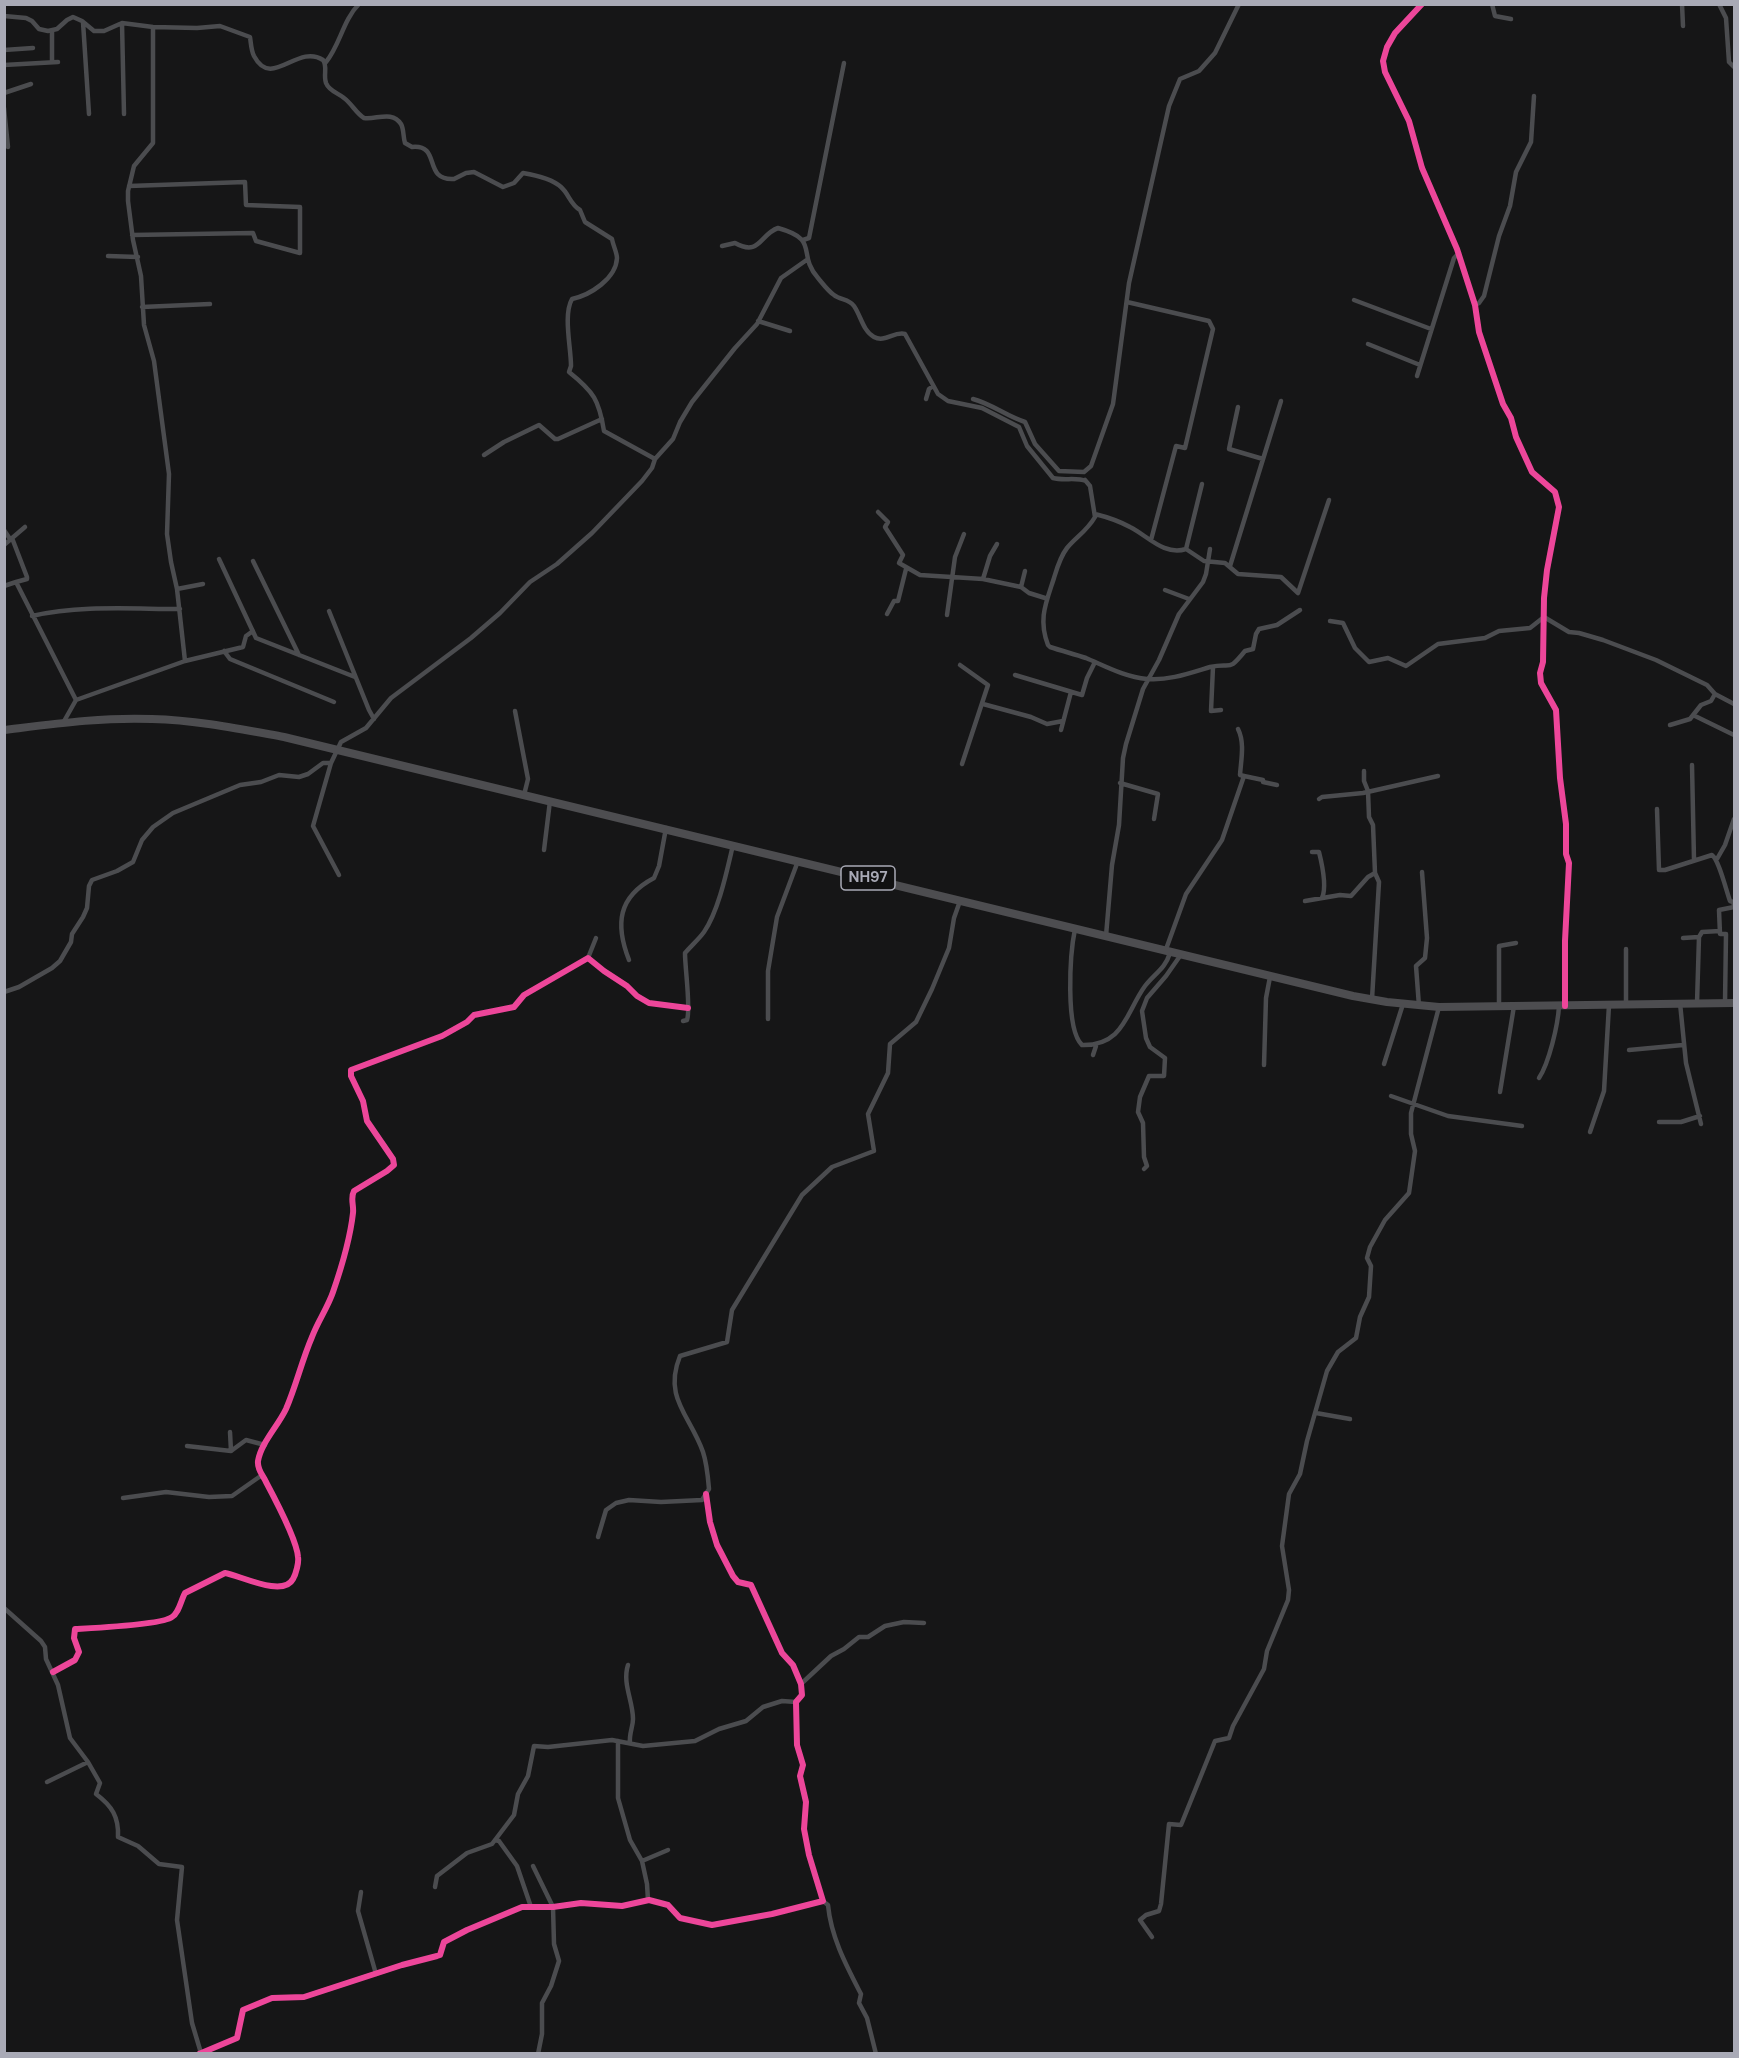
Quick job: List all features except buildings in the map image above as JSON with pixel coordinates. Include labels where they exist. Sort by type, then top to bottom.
[{"type":"highway","name":"NH97","points":[[4,730],[135,718],[230,727],[666,828],[1180,956],[1403,1004],[1439,1007],[1499,1007],[1734,1003]]},
{"type":"street","points":[[358,4],[326,62],[326,82],[332,90],[345,98],[364,118],[372,119],[382,115],[399,121],[402,125],[405,143],[426,150],[431,157],[434,170],[440,177],[454,179],[474,172],[503,187],[514,183],[523,173],[539,176],[559,185],[574,207],[580,210],[585,222],[612,239],[617,258],[613,271],[598,287],[583,296],[572,299],[569,304],[571,358],[569,372],[583,383],[595,398],[600,408],[604,431],[655,459]]},
{"type":"street","points":[[972,399],[986,403],[1025,422],[1035,444],[1059,471],[1084,472],[1091,466],[1113,404],[1136,246],[1169,106],[1180,79],[1199,71],[1215,53],[1239,4]]},
{"type":"street","points":[[1422,4],[1395,33],[1387,47],[1383,61],[1385,72],[1409,121],[1422,168],[1459,253],[1475,305],[1479,332],[1516,437],[1532,472],[1551,488],[1558,498],[1559,507],[1547,570],[1541,683],[1556,710],[1560,777],[1566,824],[1566,854],[1569,863],[1562,1006],[1547,1064],[1539,1078]]},
{"type":"street","points":[[1492,4],[1494,16],[1511,19]]},
{"type":"street","points":[[1682,4],[1683,27]]},
{"type":"street","points":[[1719,4],[1726,18],[1729,62],[1734,67]]},
{"type":"street","points":[[4,16],[26,18],[39,28],[52,31],[70,18],[78,18],[94,31],[104,31],[122,23],[153,27],[220,26],[250,37],[254,56],[268,69],[278,68],[311,55],[320,57],[326,62]]},
{"type":"street","points":[[84,22],[89,114]]},
{"type":"street","points":[[122,23],[124,114]]},
{"type":"street","points":[[153,27],[153,143],[134,166],[128,201],[132,235],[141,276],[146,336],[154,360],[169,474],[167,534],[180,609],[185,661]]},
{"type":"street","points":[[51,62],[52,31]]},
{"type":"street","points":[[4,50],[33,48]]},
{"type":"street","points":[[4,64],[58,62]]},
{"type":"street","points":[[802,240],[809,238],[844,63]]},
{"type":"street","points":[[4,93],[31,84]]},
{"type":"street","points":[[1475,305],[1484,296],[1499,236],[1510,206],[1516,172],[1530,142],[1534,96]]},
{"type":"street","points":[[4,108],[8,147]]},
{"type":"street","points":[[129,186],[245,182],[246,205],[300,207],[300,253],[256,241],[253,233],[132,235]]},
{"type":"street","points":[[722,246],[735,243],[748,248],[765,239],[770,231],[778,228],[798,234],[815,276],[834,295],[853,304],[871,336],[882,339],[896,334],[905,334],[938,394],[948,401],[981,408],[1019,428],[1027,446],[1053,478],[1086,481]]},
{"type":"street","points":[[1417,376],[1454,258],[1459,253]]},
{"type":"street","points":[[108,256],[138,257]]},
{"type":"street","points":[[339,875],[313,826],[331,763],[344,739],[366,728],[391,698],[471,638],[500,613],[530,582],[556,564],[592,533],[652,468],[655,459],[673,439],[692,402],[758,321],[781,278],[808,259]]},
{"type":"street","points":[[1354,300],[1431,329]]},
{"type":"street","points":[[1127,302],[1209,321],[1213,329],[1185,448],[1176,446],[1151,540]]},
{"type":"street","points":[[142,307],[210,304]]},
{"type":"street","points":[[758,321],[790,331]]},
{"type":"street","points":[[1368,344],[1420,365]]},
{"type":"street","points":[[926,399],[933,386]]},
{"type":"street","points":[[1230,566],[1281,401]]},
{"type":"street","points":[[1238,407],[1229,449],[1263,459]]},
{"type":"street","points":[[484,455],[504,442],[539,425],[555,440],[602,419]]},
{"type":"street","points":[[1084,472],[1090,486],[1095,517],[1067,548],[1058,564],[1046,598],[1043,629],[1048,645],[1118,672],[1148,680],[1183,675],[1213,667],[1228,667],[1234,664],[1245,651],[1253,649],[1259,629],[1277,625],[1300,610]]},
{"type":"street","points":[[1186,549],[1202,484]]},
{"type":"street","points":[[1095,514],[1131,527],[1166,549],[1174,551],[1186,549],[1204,561],[1225,563],[1238,574],[1281,577],[1298,593],[1329,500]]},
{"type":"street","points":[[878,512],[888,522],[885,527],[903,555],[899,563],[906,569],[920,575],[983,579],[1021,587],[1029,593],[1046,598]]},
{"type":"street","points":[[4,545],[25,527]]},
{"type":"street","points":[[4,530],[11,538],[27,577],[27,579],[4,586]]},
{"type":"street","points":[[947,615],[955,557],[964,534]]},
{"type":"street","points":[[983,579],[990,556],[997,544]]},
{"type":"street","points":[[1106,937],[1112,865],[1119,825],[1120,783],[1126,744],[1140,697],[1179,614],[1203,582],[1210,549]]},
{"type":"street","points":[[219,559],[256,638],[355,677]]},
{"type":"street","points":[[253,561],[300,656]]},
{"type":"street","points":[[886,614],[894,601],[897,601],[906,569]]},
{"type":"street","points":[[1021,587],[1025,571]]},
{"type":"street","points":[[16,582],[76,700]]},
{"type":"street","points":[[177,589],[203,584]]},
{"type":"street","points":[[1165,590],[1190,599]]},
{"type":"street","points":[[32,616],[82,609],[180,609]]},
{"type":"street","points":[[329,611],[374,719]]},
{"type":"street","points":[[1330,621],[1343,623],[1355,648],[1370,662],[1388,658],[1406,666],[1438,644],[1485,638],[1499,631],[1530,628],[1544,617]]},
{"type":"street","points":[[1544,617],[1569,632],[1603,640],[1656,660],[1707,685],[1715,694],[1734,704]]},
{"type":"street","points":[[63,723],[76,700],[185,661],[243,647],[246,636],[253,631]]},
{"type":"street","points":[[224,651],[230,659],[334,702]]},
{"type":"street","points":[[1016,675],[1082,695],[1095,662]]},
{"type":"street","points":[[960,665],[988,684],[962,764]]},
{"type":"street","points":[[1213,667],[1211,711],[1221,710]]},
{"type":"street","points":[[1060,730],[1071,692]]},
{"type":"street","points":[[1670,725],[1690,719],[1701,705],[1711,701],[1715,694]]},
{"type":"street","points":[[983,704],[1031,717],[1047,724],[1063,721]]},
{"type":"street","points":[[515,711],[528,779],[524,795]]},
{"type":"street","points":[[1693,715],[1734,735]]},
{"type":"street","points":[[1238,729],[1241,735],[1242,750],[1240,776],[1277,785]]},
{"type":"street","points":[[4,992],[19,987],[60,961],[87,908],[89,886],[93,880],[117,871],[133,861],[142,840],[153,827],[173,813],[240,785],[261,782],[279,775],[299,777],[308,774],[323,763],[331,763]]},
{"type":"street","points":[[1692,765],[1694,860]]},
{"type":"street","points":[[1364,771],[1368,791],[1369,818],[1373,825],[1375,873],[1379,882],[1372,999]]},
{"type":"street","points":[[1075,929],[1071,947],[1070,978],[1077,1040],[1082,1046],[1096,1046],[1120,1031],[1143,988],[1166,965],[1186,894],[1222,840],[1244,776]]},
{"type":"street","points":[[1319,799],[1438,776]]},
{"type":"street","points":[[1120,783],[1158,794],[1154,819]]},
{"type":"street","points":[[544,850],[550,801]]},
{"type":"street","points":[[1657,809],[1659,870],[1712,855],[1717,859],[1726,892],[1730,901],[1733,902],[1734,906],[1719,910],[1720,934],[1726,934],[1725,1003]]},
{"type":"street","points":[[1717,859],[1734,819]]},
{"type":"street","points":[[629,960],[621,933],[622,909],[640,885],[654,878],[666,828]]},
{"type":"street","points":[[683,1021],[687,1020],[688,1008],[685,953],[704,932],[710,921],[721,892],[733,845]]},
{"type":"street","points":[[1312,852],[1319,852],[1321,860],[1325,891],[1322,898]]},
{"type":"street","points":[[768,1019],[768,971],[777,916],[799,861]]},
{"type":"street","points":[[1419,1006],[1416,966],[1425,958],[1427,938],[1422,872]]},
{"type":"street","points":[[1305,901],[1340,895],[1351,896],[1368,876],[1375,873]]},
{"type":"street","points":[[598,1537],[606,1510],[616,1503],[629,1500],[662,1502],[702,1500],[709,1489],[703,1452],[678,1404],[674,1372],[680,1356],[727,1342],[732,1310],[802,1195],[832,1167],[874,1151],[868,1114],[888,1073],[890,1044],[916,1022],[949,948],[954,918],[960,901]]},
{"type":"street","points":[[1697,1003],[1699,937],[1702,932],[1720,931]]},
{"type":"street","points":[[1683,938],[1699,937]]},
{"type":"street","points":[[53,1672],[75,1660],[79,1653],[74,1638],[75,1629],[140,1625],[170,1619],[175,1616],[185,1593],[225,1573],[266,1585],[280,1586],[293,1579],[298,1557],[281,1514],[259,1471],[258,1462],[265,1444],[286,1409],[317,1324],[332,1294],[346,1254],[354,1211],[352,1195],[354,1191],[387,1171],[394,1164],[393,1158],[367,1121],[363,1101],[351,1076],[351,1070],[442,1036],[467,1022],[474,1015],[514,1007],[524,995],[588,958],[596,938]]},
{"type":"street","points":[[1499,1007],[1499,946],[1516,943]]},
{"type":"street","points":[[1626,949],[1626,1004]]},
{"type":"street","points":[[1144,1169],[1147,1166],[1144,1156],[1143,1123],[1137,1112],[1140,1097],[1149,1076],[1164,1076],[1165,1058],[1150,1047],[1146,1038],[1142,1011],[1155,986],[1166,976],[1180,956]]},
{"type":"street","points":[[588,958],[637,996],[650,1003],[688,1008]]},
{"type":"street","points":[[1264,1065],[1266,998],[1270,977]]},
{"type":"street","points":[[1680,1003],[1686,1063],[1701,1124]]},
{"type":"street","points":[[1384,1064],[1403,1004]]},
{"type":"street","points":[[1590,1132],[1604,1091],[1609,1005]]},
{"type":"street","points":[[1500,1092],[1514,1006]]},
{"type":"street","points":[[1152,1937],[1140,1920],[1146,1915],[1159,1911],[1169,1824],[1181,1825],[1215,1741],[1229,1738],[1233,1726],[1264,1669],[1267,1651],[1288,1600],[1289,1590],[1282,1546],[1289,1494],[1300,1474],[1307,1441],[1330,1363],[1338,1352],[1356,1338],[1360,1317],[1370,1297],[1371,1266],[1367,1258],[1370,1246],[1385,1220],[1409,1193],[1415,1151],[1411,1134],[1413,1101],[1422,1077],[1439,1007]]},
{"type":"street","points":[[1629,1050],[1683,1045]]},
{"type":"street","points":[[1093,1055],[1096,1046]]},
{"type":"street","points":[[1391,1096],[1413,1101],[1448,1116],[1522,1126]]},
{"type":"street","points":[[1659,1122],[1681,1122],[1700,1116]]},
{"type":"street","points":[[1316,1413],[1350,1419]]},
{"type":"street","points":[[230,1432],[231,1451]]},
{"type":"street","points":[[187,1446],[231,1451],[246,1440],[265,1444]]},
{"type":"street","points":[[123,1498],[166,1492],[208,1497],[232,1496],[262,1475]]},
{"type":"street","points":[[435,1887],[437,1876],[467,1853],[492,1844],[513,1815],[518,1794],[528,1776],[534,1746],[548,1747],[612,1740],[644,1746],[694,1741],[719,1729],[746,1721],[763,1707],[782,1701],[796,1701],[802,1695],[801,1684],[793,1665],[782,1653],[751,1585],[738,1582],[717,1545],[710,1522],[706,1494]]},
{"type":"street","points":[[4,1608],[45,1647],[45,1659],[58,1685],[70,1738],[100,1783],[96,1794],[115,1814],[118,1837],[138,1845],[159,1864],[182,1867],[177,1920],[192,2023],[200,2053],[237,2038],[243,2010],[272,1998],[304,1997],[440,1955],[444,1942],[522,1907],[581,1903],[622,1906],[648,1900],[668,1905],[680,1918],[712,1925],[772,1914],[823,1901]]},
{"type":"street","points":[[801,1684],[831,1656],[859,1637],[868,1637],[885,1626],[904,1622],[924,1623]]},
{"type":"street","points":[[628,1665],[625,1673],[633,1720],[629,1732],[630,1743]]},
{"type":"street","points":[[796,1701],[797,1745],[803,1765],[800,1776],[806,1802],[804,1829],[809,1855],[823,1901],[828,1905],[830,1926],[861,1994],[859,2003],[867,2018],[876,2054]]},
{"type":"street","points":[[618,1741],[618,1798],[630,1840],[642,1862],[648,1900]]},
{"type":"street","points":[[47,1782],[88,1762]]},
{"type":"street","points":[[495,1840],[499,1840],[517,1866],[531,1907]]},
{"type":"street","points":[[642,1862],[668,1850]]},
{"type":"street","points":[[533,1866],[553,1906],[554,1944],[559,1961],[551,1986],[542,2003],[542,2034],[538,2054]]},
{"type":"street","points":[[361,1892],[358,1911],[376,1974]]},
{"type":"cycle path","points":[[1422,4],[1395,33],[1387,47],[1383,61],[1385,72],[1409,121],[1422,168],[1457,249],[1475,305],[1479,332],[1516,437],[1532,472],[1555,492],[1559,507],[1547,570],[1543,662],[1540,673],[1541,683],[1556,710],[1560,778],[1566,824],[1566,854],[1569,863],[1565,941],[1565,1006]]},
{"type":"cycle path","points":[[53,1672],[75,1660],[79,1652],[74,1638],[75,1629],[126,1626],[166,1620],[176,1613],[185,1593],[225,1573],[271,1586],[288,1584],[294,1577],[298,1562],[297,1550],[285,1519],[259,1470],[258,1461],[286,1409],[314,1331],[333,1292],[350,1233],[354,1191],[394,1165],[393,1159],[367,1121],[363,1101],[351,1076],[351,1070],[442,1036],[467,1022],[474,1015],[514,1007],[524,995],[588,958],[649,1003],[688,1008]]},
{"type":"cycle path","points":[[199,2054],[237,2038],[243,2010],[272,1998],[304,1997],[440,1955],[444,1942],[522,1907],[553,1907],[581,1903],[622,1906],[649,1900],[668,1905],[680,1918],[712,1925],[772,1914],[823,1901],[804,1829],[806,1802],[800,1776],[803,1765],[797,1745],[796,1702],[802,1695],[801,1684],[793,1665],[782,1653],[751,1585],[738,1582],[717,1545],[710,1522],[706,1494]]}]
